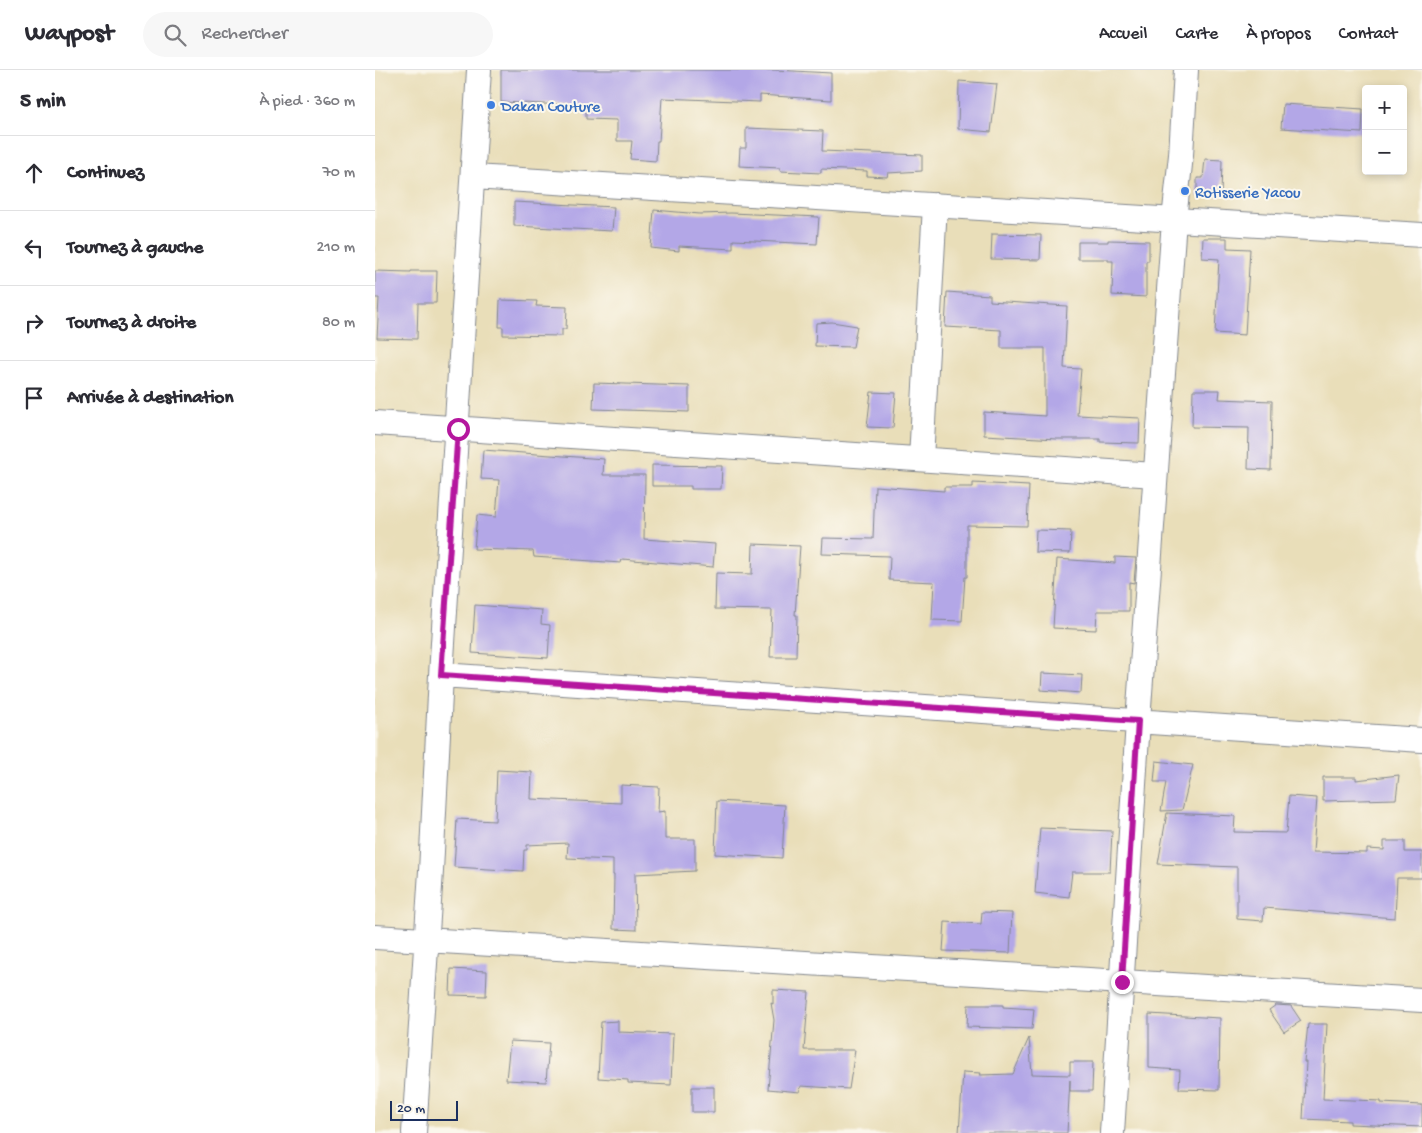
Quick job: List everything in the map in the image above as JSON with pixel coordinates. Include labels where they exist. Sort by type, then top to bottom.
[{"type":"street","points":[[414,1133],[479,70]]},
{"type":"street","points":[[1112,1133],[1155,474],[1174,220],[1181,155],[1186,70]]},
{"type":"street","points":[[473,177],[1422,235]]},
{"type":"street","points":[[921,459],[935,205]]},
{"type":"street","points":[[375,423],[1155,474]]},
{"type":"street","points":[[441,675],[1422,740]]},
{"type":"street","points":[[375,937],[1422,1000]]},
{"type":"building","points":[[501,70],[775,70],[831,73],[831,100],[760,95],[760,102],[662,98],[656,161],[630,159],[632,141],[617,141],[617,120],[586,119],[586,106],[501,102]]},
{"type":"building","points":[[959,81],[997,84],[991,132],[958,129]]},
{"type":"building","points":[[1283,104],[1362,109],[1362,133],[1281,128]]},
{"type":"building","points":[[746,128],[823,131],[822,151],[922,155],[922,171],[888,173],[887,177],[867,176],[867,171],[821,169],[821,173],[739,166],[740,148],[746,148]]},
{"type":"building","points":[[1205,159],[1222,160],[1221,196],[1197,196],[1197,178],[1203,178]]},
{"type":"building","points":[[514,202],[614,207],[612,231],[514,226]]},
{"type":"building","points":[[654,210],[700,214],[731,213],[819,217],[817,244],[733,240],[733,249],[679,246],[679,251],[651,248]]},
{"type":"building","points":[[992,234],[1041,235],[1040,260],[991,259]]},
{"type":"building","points":[[1203,238],[1227,238],[1227,248],[1250,249],[1245,335],[1215,333],[1219,259],[1202,258]]},
{"type":"building","points":[[1108,240],[1149,241],[1149,261],[1146,261],[1146,297],[1112,295],[1113,261],[1108,261],[1108,259],[1078,259],[1078,242],[1108,242]]},
{"type":"building","points":[[375,271],[437,271],[436,303],[418,303],[417,339],[377,338],[379,298],[375,298]]},
{"type":"building","points":[[947,292],[990,295],[990,301],[1067,306],[1064,368],[1081,369],[1077,415],[1140,418],[1139,443],[1100,442],[1100,439],[984,435],[984,412],[1045,416],[1045,348],[1001,348],[1001,330],[945,327]]},
{"type":"building","points":[[500,300],[537,301],[536,306],[567,307],[566,329],[562,329],[562,336],[503,335],[503,327],[499,327]]},
{"type":"building","points":[[832,322],[857,326],[853,347],[815,346],[816,323]]},
{"type":"building","points":[[594,383],[689,386],[689,412],[593,409]]},
{"type":"building","points":[[1193,390],[1220,390],[1219,399],[1272,401],[1271,470],[1248,469],[1249,428],[1192,427]]},
{"type":"building","points":[[871,392],[896,393],[893,428],[867,427]]},
{"type":"building","points":[[483,450],[604,459],[603,475],[645,475],[644,539],[715,544],[713,567],[622,559],[621,563],[534,557],[533,551],[474,549],[477,515],[496,517],[499,480],[481,479]]},
{"type":"building","points":[[652,465],[722,466],[721,489],[691,489],[691,486],[652,486]]},
{"type":"building","points":[[973,483],[1029,486],[1027,526],[967,525],[967,577],[965,577],[962,621],[932,620],[934,582],[889,580],[890,556],[822,554],[823,538],[873,539],[875,486],[944,491],[944,487],[973,487]]},
{"type":"building","points":[[1036,530],[1071,531],[1070,553],[1035,552]]},
{"type":"building","points":[[753,544],[800,546],[795,615],[797,615],[796,657],[770,657],[772,610],[715,609],[716,573],[752,574]]},
{"type":"building","points":[[1115,557],[1136,558],[1134,583],[1129,582],[1129,611],[1097,611],[1096,630],[1053,628],[1057,559],[1115,563]]},
{"type":"building","points":[[475,605],[542,610],[541,624],[550,625],[548,658],[472,653]]},
{"type":"building","points":[[1042,673],[1082,675],[1081,693],[1041,690]]},
{"type":"building","points":[[1156,761],[1193,765],[1182,810],[1161,811],[1166,782],[1154,782]]},
{"type":"building","points":[[497,770],[532,772],[531,799],[621,803],[621,785],[659,787],[658,812],[665,811],[665,839],[695,839],[695,871],[635,874],[636,930],[613,929],[613,860],[567,858],[568,843],[527,845],[527,850],[524,850],[523,871],[454,867],[457,819],[495,821]]},
{"type":"building","points":[[1399,775],[1396,799],[1323,801],[1323,777],[1356,777],[1356,780]]},
{"type":"building","points":[[1289,796],[1317,798],[1313,852],[1367,853],[1367,849],[1384,850],[1384,841],[1405,841],[1405,852],[1422,852],[1422,878],[1397,878],[1395,918],[1264,908],[1263,921],[1237,919],[1237,867],[1158,864],[1167,813],[1235,816],[1234,832],[1286,833]]},
{"type":"building","points":[[717,801],[785,805],[782,858],[715,854]]},
{"type":"building","points":[[1040,828],[1112,831],[1110,872],[1072,872],[1069,897],[1035,893]]},
{"type":"building","points":[[982,912],[1012,913],[1010,953],[943,951],[945,922],[981,924]]},
{"type":"building","points":[[451,969],[487,971],[486,996],[450,995]]},
{"type":"building","points":[[773,990],[809,992],[804,1050],[855,1050],[849,1089],[801,1086],[800,1092],[768,1089],[774,1020],[771,1003],[773,1004]]},
{"type":"building","points":[[968,1005],[1003,1005],[1003,1007],[1034,1009],[1032,1029],[967,1027]]},
{"type":"building","points":[[1276,1005],[1291,1006],[1301,1021],[1284,1032],[1269,1010]]},
{"type":"building","points":[[1149,1014],[1220,1018],[1219,1090],[1179,1089],[1180,1070],[1149,1068]]},
{"type":"building","points":[[618,1021],[618,1032],[673,1034],[671,1085],[628,1083],[628,1080],[598,1078],[601,1022]]},
{"type":"building","points":[[1308,1024],[1327,1024],[1323,1099],[1381,1101],[1381,1103],[1422,1105],[1422,1127],[1350,1124],[1350,1121],[1303,1119],[1306,1062],[1304,1062]]},
{"type":"building","points":[[1029,1038],[1032,1074],[1070,1075],[1070,1062],[1093,1062],[1092,1091],[1070,1091],[1070,1080],[1067,1133],[959,1133],[963,1072],[981,1073],[980,1075],[1013,1074]]},
{"type":"building","points":[[510,1041],[549,1043],[546,1082],[506,1080]]},
{"type":"building","points":[[692,1087],[714,1087],[714,1112],[692,1112]]},
{"type":"place","name":"Dakan Couture","points":[[491,105]]},
{"type":"place","name":"Rotisserie Yacou","points":[[1185,191]]},
{"type":"route","points":[[458,429],[441,675],[1138,721],[1122,982]]}]
